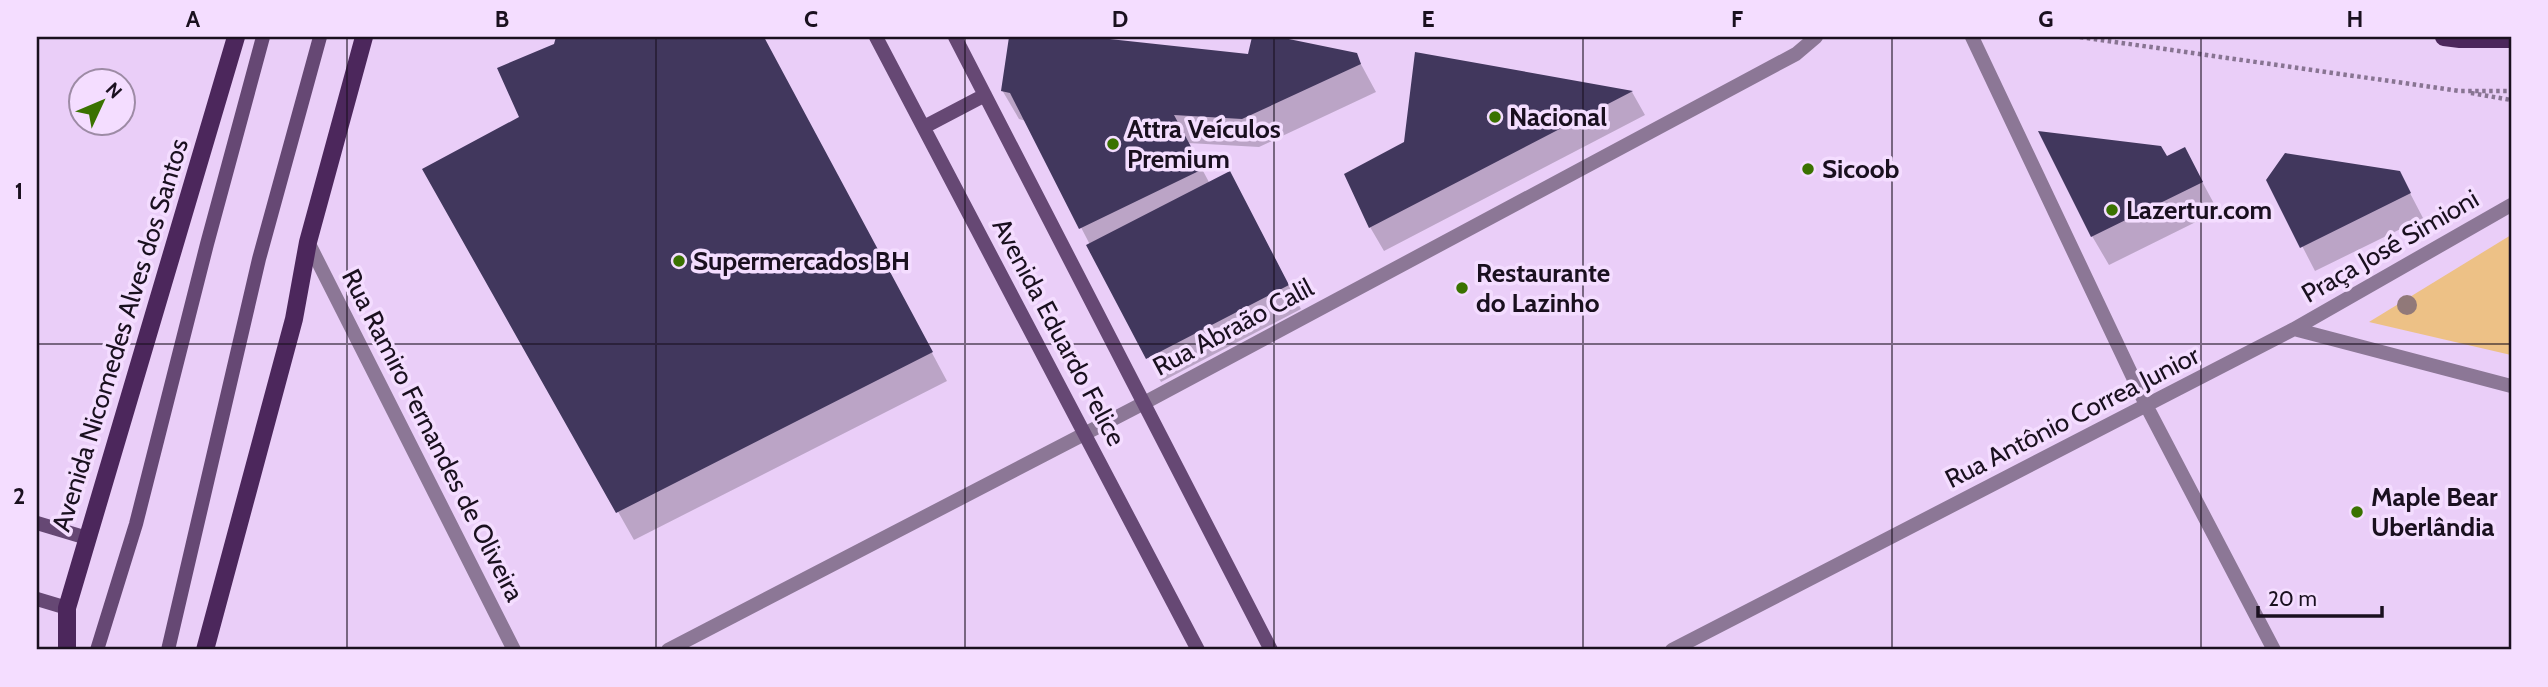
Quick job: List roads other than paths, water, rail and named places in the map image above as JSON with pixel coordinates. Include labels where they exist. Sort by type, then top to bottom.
[{"type":"main road","name":"Avenida Nicomedes Alves dos Santos","points":[[67,650],[67,608],[236,37]]},
{"type":"main road","points":[[205,650],[294,318],[308,242],[364,37]]},
{"type":"main road","points":[[2444,37],[2511,38]]},
{"type":"street","name":"Avenida Nicomedes Alves dos Santos","points":[[97,650],[136,524],[263,37]]},
{"type":"street","points":[[168,650],[259,260],[320,37]]},
{"type":"street","name":"Avenida Eduardo Felice","points":[[876,37],[1198,650]]},
{"type":"street","name":"Avenida Eduardo Felice","points":[[955,37],[1271,650]]},
{"type":"street","name":"Rua Abraão Calil","points":[[667,650],[1144,403],[1796,54],[1816,37]]},
{"type":"street","points":[[1972,37],[2147,407],[2274,650]]},
{"type":"street","points":[[924,127],[985,96]]},
{"type":"street","name":"Praça José Simioni","points":[[2294,329],[2511,205]]},
{"type":"street","name":"Rua Ramiro Fernandes de Oliveira","points":[[308,242],[514,650]]},
{"type":"street","points":[[2294,329],[2511,386]]},
{"type":"street","name":"Rua Antônio Correa Junior","points":[[1672,650],[2294,329]]},
{"type":"street","points":[[37,523],[87,538]]},
{"type":"street","points":[[37,599],[67,608]]},
{"type":"place","name":"Nacional","points":[[1495,117]]},
{"type":"place","name":"Attra Veículos Premium","points":[[1113,144]]},
{"type":"place","name":"Sicoob","points":[[1808,169]]},
{"type":"place","name":"Lazertur.com","points":[[2112,210]]},
{"type":"place","name":"Supermercados BH","points":[[679,261]]},
{"type":"place","name":"Restaurante do Lazinho","points":[[1462,288]]},
{"type":"place","name":"Maple Bear Uberlândia","points":[[2357,512]]}]
